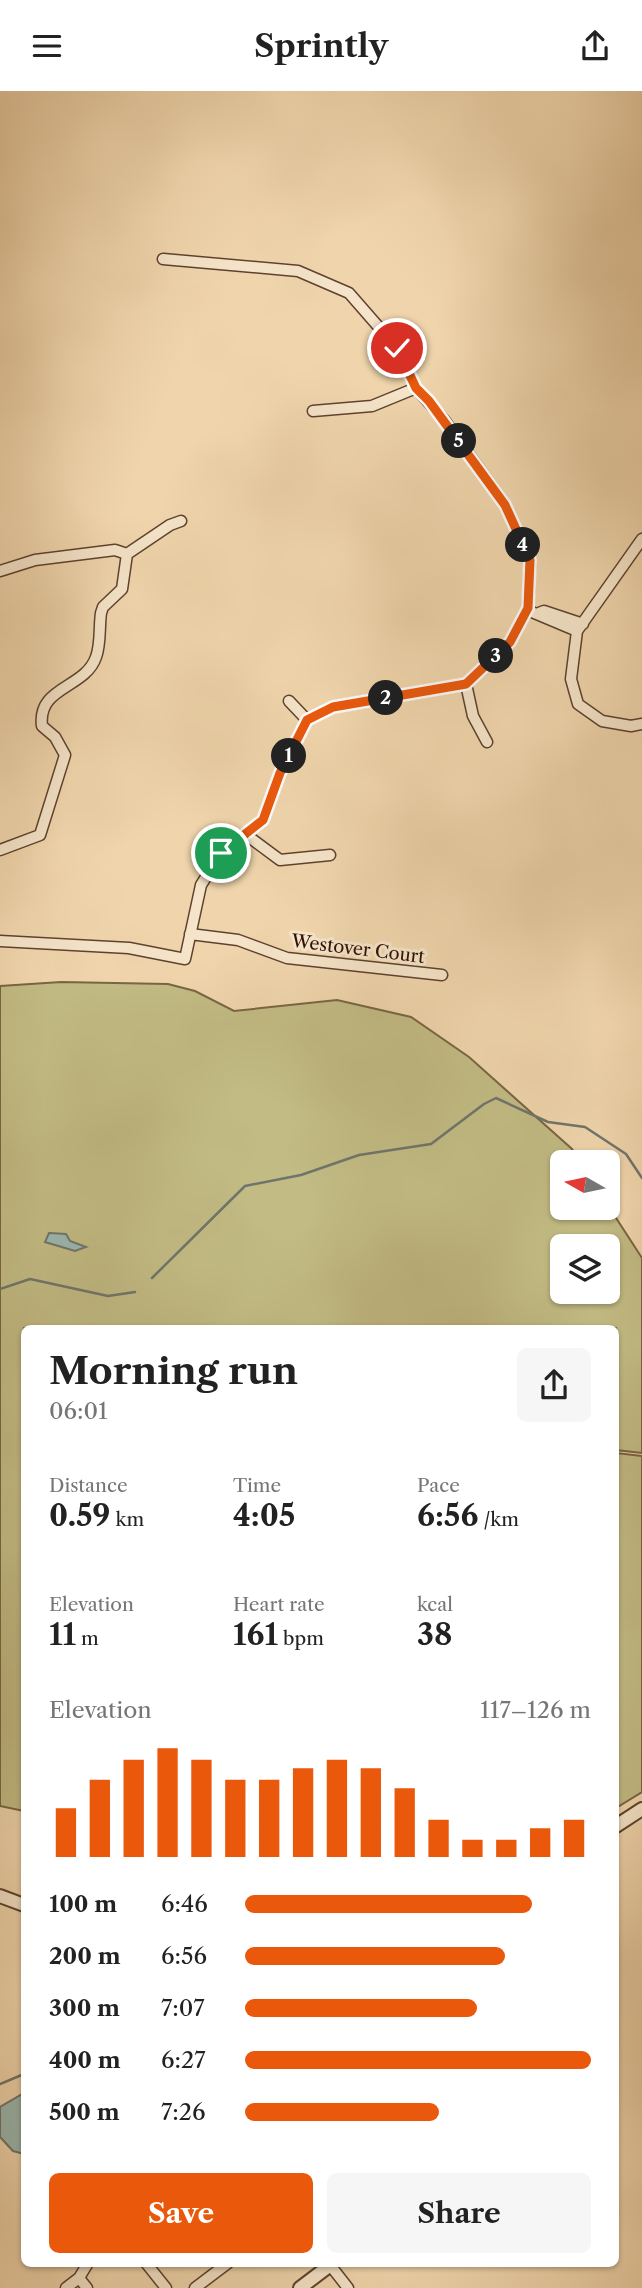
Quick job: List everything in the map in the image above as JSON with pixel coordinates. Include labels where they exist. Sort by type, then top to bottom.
[{"type":"street","points":[[0,941],[129,948],[185,959],[201,885],[221,853],[263,820],[280,773],[307,720],[333,707],[466,684],[510,642],[527,610],[530,560],[505,505],[437,411],[416,388],[397,348],[349,293],[298,271],[163,260]]},
{"type":"street","points":[[313,411],[372,406],[416,388]]},
{"type":"street","points":[[0,851],[40,835],[65,755],[55,737],[42,726],[41,712],[50,696],[88,670],[97,656],[101,613],[103,607],[122,589],[127,554],[170,524],[181,521]]},
{"type":"street","points":[[642,539],[580,627],[570,679],[578,704],[602,721],[631,726],[642,724]]},
{"type":"street","points":[[0,571],[35,559],[115,550],[127,554]]},
{"type":"street","points":[[527,610],[539,613],[543,619],[580,627]]},
{"type":"street","points":[[466,684],[473,716],[487,742]]},
{"type":"street","points":[[289,701],[307,720]]},
{"type":"street","points":[[245,834],[280,860],[330,855]]},
{"type":"street","name":"Westover Court","points":[[190,934],[238,940],[288,958],[442,975]]},
{"type":"street","points":[[619,1824],[642,1809]]},
{"type":"street","points":[[0,1896],[21,1904]]},
{"type":"street","points":[[66,2288],[79,2278],[86,2267]]},
{"type":"street","points":[[149,2267],[166,2288]]},
{"type":"street","points":[[195,2288],[223,2267]]},
{"type":"street","points":[[300,2288],[327,2267]]},
{"type":"street","points":[[333,2267],[348,2288]]},
{"type":"street","points":[[79,2278],[87,2288]]},
{"type":"shaded area","points":[[61,982],[168,984],[195,991],[234,1011],[337,1000],[411,1017],[469,1057],[572,1149],[550,1150],[550,1220],[617,1220],[642,1258],[642,1453],[619,1450],[619,1325],[21,1325],[21,1810],[0,1806],[0,986]]},
{"type":"shaded area","points":[[619,1453],[642,1456],[642,1792],[619,1806]]},
{"type":"water","points":[[49,1233],[66,1234],[70,1241],[86,1247],[75,1251],[45,1242]]},
{"type":"water","points":[[21,2095],[21,2153],[13,2151],[0,2137],[0,2107]]},
{"type":"waterway","points":[[152,1278],[245,1186],[301,1175],[359,1155],[431,1144],[496,1098],[548,1122],[585,1127],[626,1154],[642,1178]]},
{"type":"waterway","points":[[0,1289],[30,1279],[108,1296],[135,1292]]},
{"type":"waterway","points":[[0,2084],[21,2075]]},
{"type":"route","points":[[221,853],[263,820],[280,773],[307,720],[333,707],[466,684],[510,642],[528,608],[530,560],[505,505],[445,421],[416,388],[397,348]]}]
